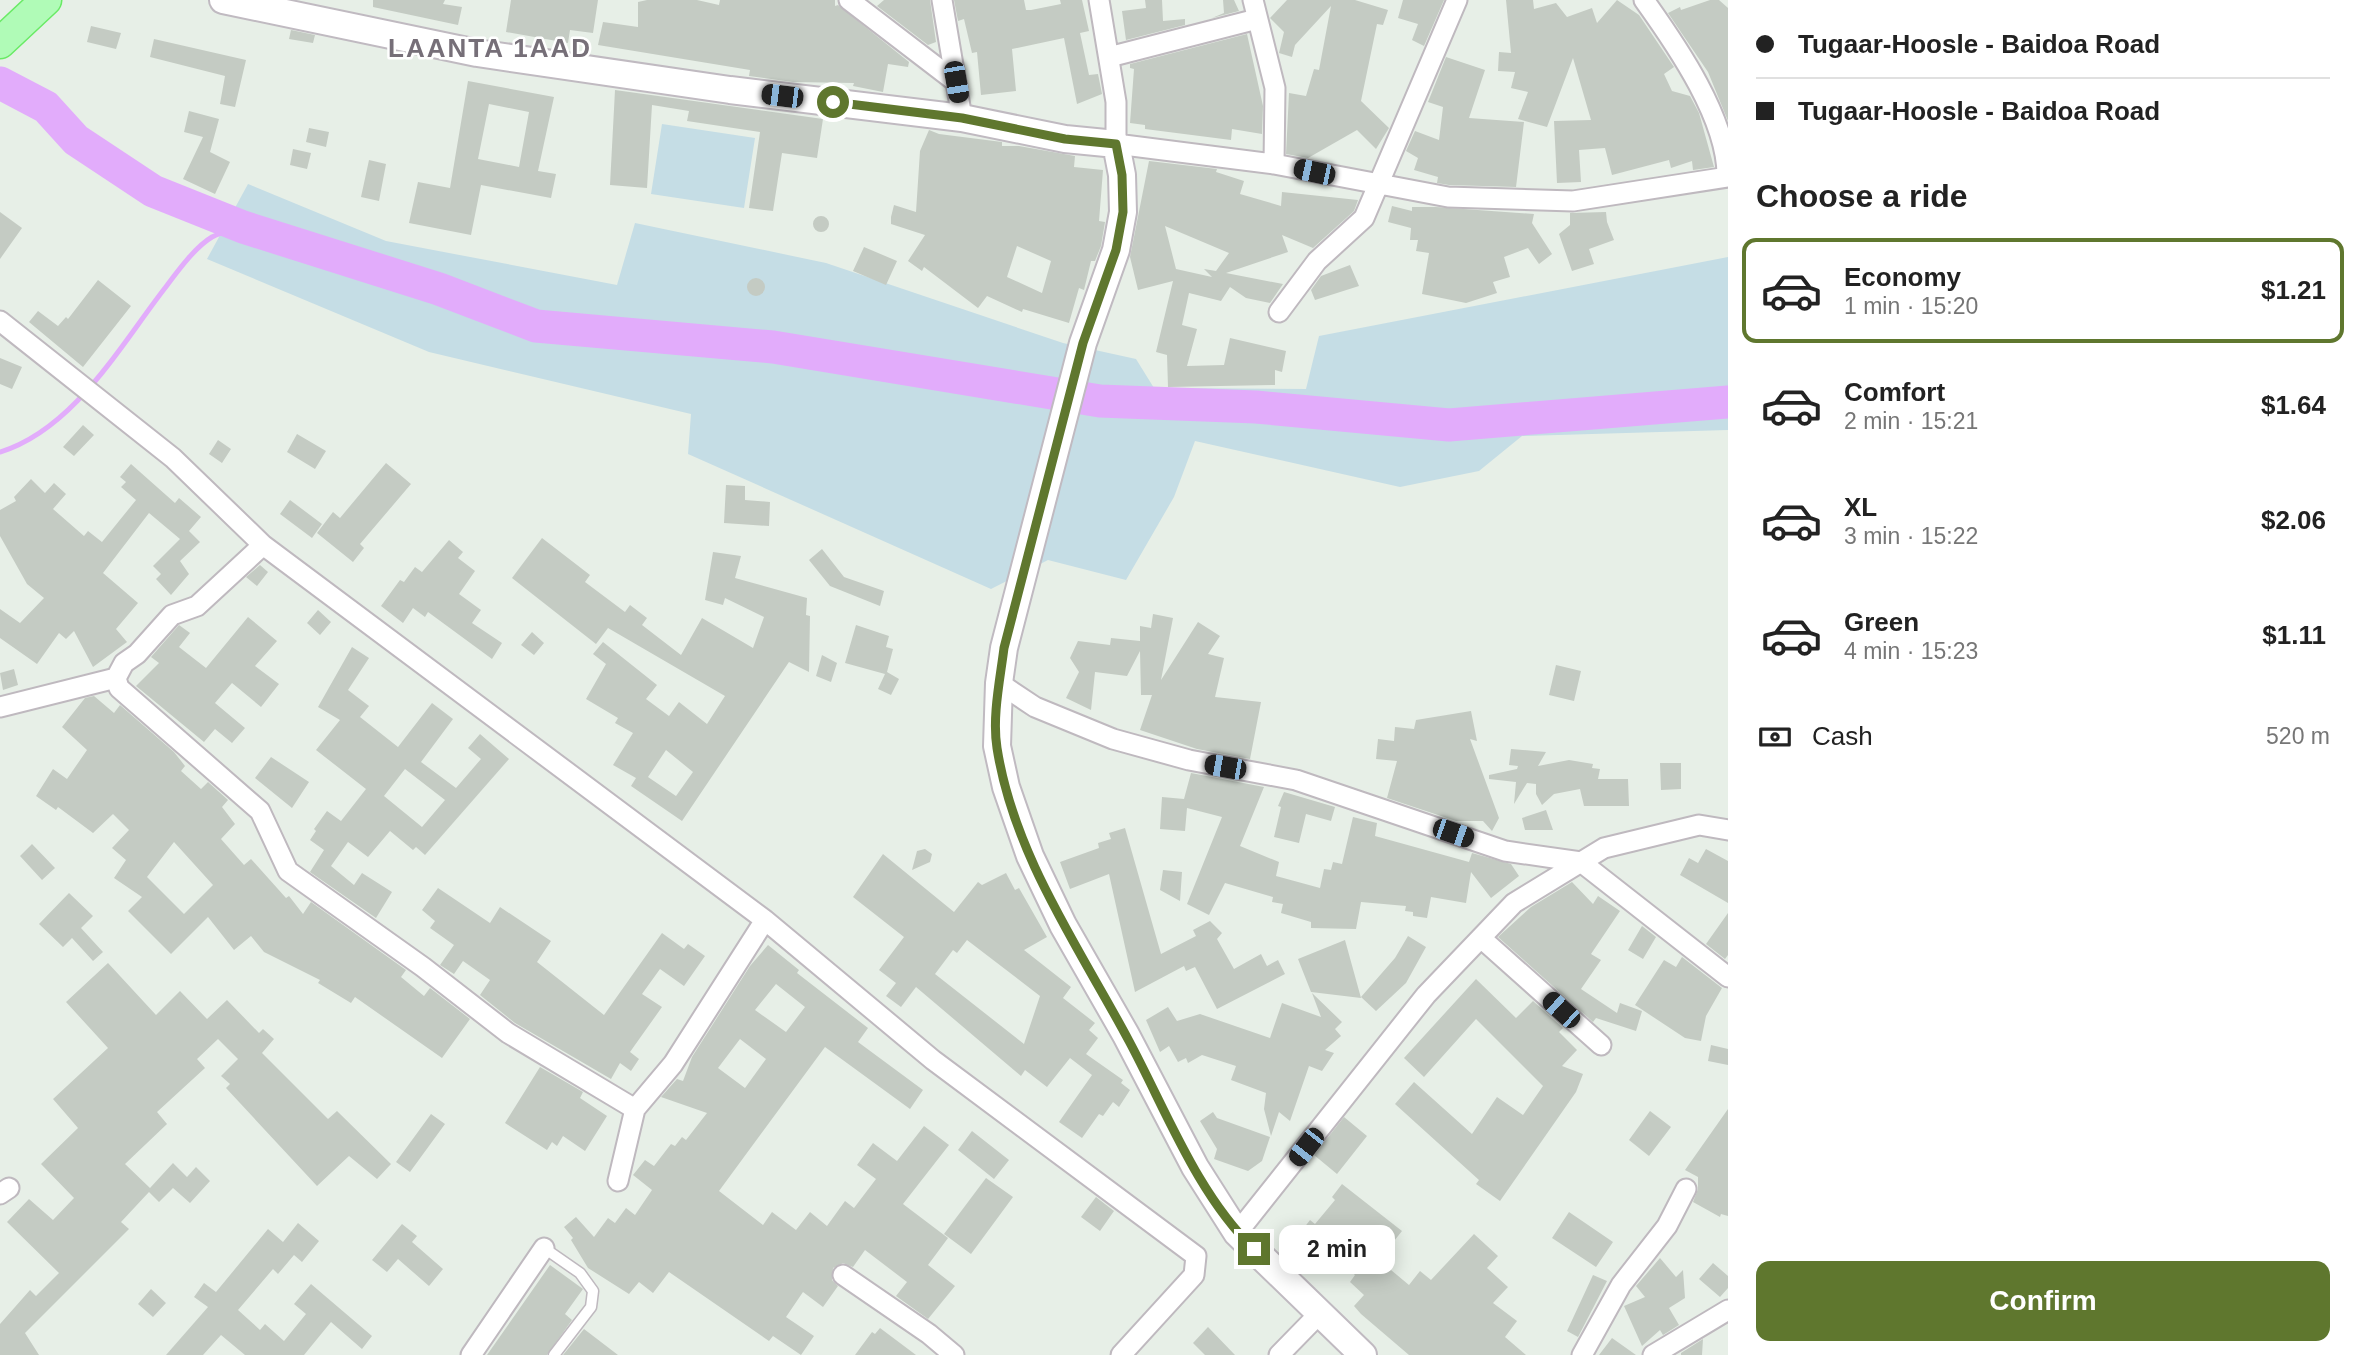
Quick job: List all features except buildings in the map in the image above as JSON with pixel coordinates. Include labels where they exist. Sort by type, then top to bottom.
[{"type":"main road","points":[[0,43],[46,0]]},
{"type":"main road","points":[[223,0],[477,53],[730,90],[962,118],[1065,139],[1116,144],[1122,175],[1123,212],[1116,250],[1083,343],[1004,648],[999,683],[997,746],[1006,787],[1030,856],[1063,926],[1126,1035],[1195,1167],[1237,1233],[1363,1355]]},
{"type":"street","points":[[849,0],[956,82]]},
{"type":"street","points":[[942,0],[962,118]]},
{"type":"street","points":[[1099,0],[1116,102],[1116,144],[1275,164],[1448,197],[1573,201],[1727,177],[1719,126],[1681,57],[1644,0]]},
{"type":"street","points":[[1279,312],[1317,261],[1364,218],[1457,0]]},
{"type":"street","points":[[1109,57],[1255,9],[1275,89],[1275,164]]},
{"type":"street","points":[[0,321],[173,458],[263,545],[765,920],[933,1060],[1196,1256],[1194,1275],[1121,1355]]},
{"type":"street","points":[[263,545],[197,606],[172,615],[137,654],[124,663],[116,678],[119,688],[260,811],[288,871],[424,967],[508,1033],[635,1109]]},
{"type":"street","points":[[0,707],[116,678]]},
{"type":"street","points":[[999,683],[1035,707],[1113,739],[1189,760],[1296,780],[1505,851],[1581,862],[1728,977]]},
{"type":"street","points":[[1237,1233],[1426,995],[1514,904],[1604,848],[1699,825],[1728,830]]},
{"type":"street","points":[[618,1181],[635,1109],[695,1031],[765,920]]},
{"type":"street","points":[[1481,938],[1601,1045]]},
{"type":"street","points":[[1582,1355],[1621,1285],[1667,1226],[1686,1189]]},
{"type":"street","points":[[471,1355],[544,1248]]},
{"type":"street","points":[[843,1275],[929,1334],[954,1355]]},
{"type":"street","points":[[1653,1355],[1728,1310]]},
{"type":"street","points":[[1279,1355],[1319,1314]]},
{"type":"lane","points":[[544,1248],[580,1273],[593,1291],[591,1307],[554,1355]]},
{"type":"shaded area","points":[[662,124],[755,138],[744,208],[651,194]]},
{"type":"shaded area","points":[[248,184],[386,241],[617,285],[635,223],[826,263],[1063,343],[1136,359],[1154,388],[1306,389],[1319,336],[1728,257],[1728,430],[1522,436],[1479,471],[1400,487],[1195,441],[1174,497],[1126,580],[1048,560],[991,589],[688,454],[691,414],[429,352],[207,259]]},
{"type":"waterway","points":[[0,83],[46,107],[76,140],[153,191],[243,227],[439,289],[536,326],[773,347],[1100,401],[1256,407],[1449,425],[1728,402]]},
{"type":"waterway","points":[[0,452],[26,441],[51,425],[73,405],[113,359],[193,253],[212,237],[243,227]]},
{"type":"district","name":"LAANTA 1AAD","points":[[490,48]]},
{"type":"route","points":[[833,102],[962,118],[1065,139],[1116,144],[1122,175],[1123,212],[1116,250],[1083,343],[1004,648],[999,683],[997,746],[1006,787],[1030,856],[1063,926],[1126,1035],[1195,1167],[1237,1233],[1254,1249]]}]
